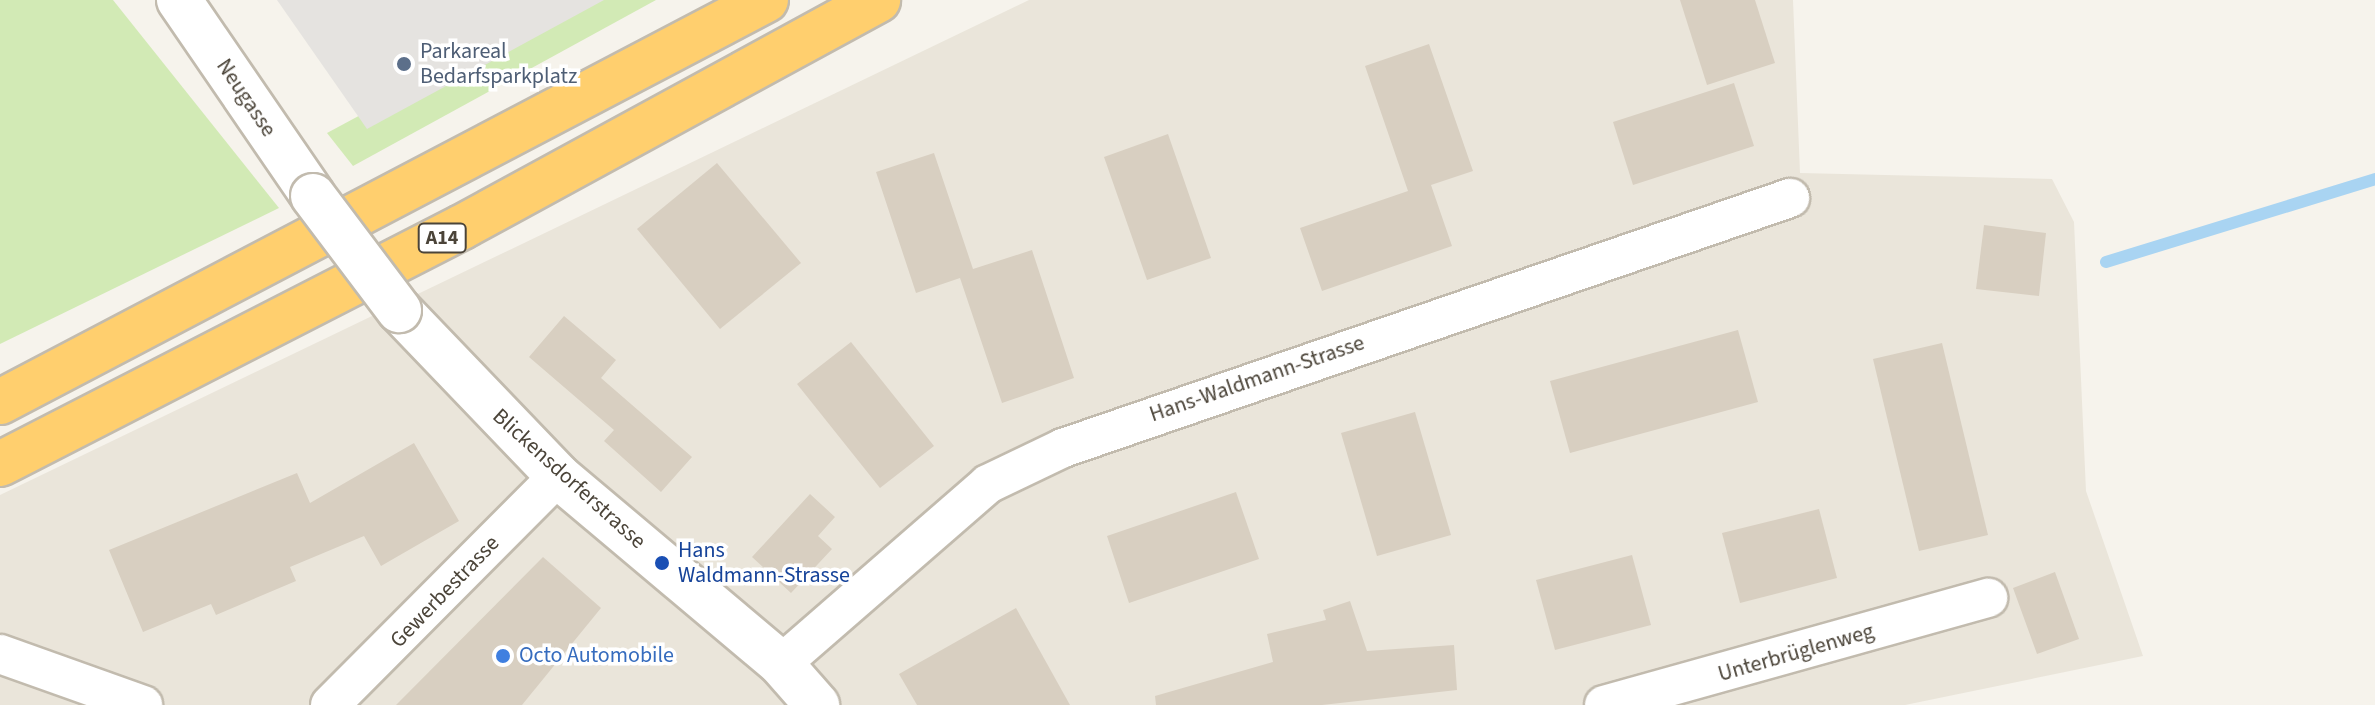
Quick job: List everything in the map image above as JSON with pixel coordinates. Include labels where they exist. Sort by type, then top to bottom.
[{"type":"highway","name":"A14","points":[[0,402],[766,0]]},
{"type":"highway","name":"A14","points":[[0,464],[462,227],[878,0]]},
{"type":"street","name":"Neugasse","points":[[179,0],[313,196]]},
{"type":"street","name":"Blickensdorferstrasse","points":[[313,196],[399,310],[558,476],[781,664],[817,705]]},
{"type":"street","name":"Hans-Waldmann-Strasse","points":[[781,664],[988,484],[1063,448],[1790,198]]},
{"type":"street","name":"Gewerbestrasse","points":[[330,705],[558,476]]},
{"type":"street","name":"Unterbrüglenweg","points":[[1604,705],[1988,598]]},
{"type":"street","points":[[0,654],[143,705]]},
{"type":"shaded area","name":"Parkareal Bedarfsparkplatz","points":[[277,0],[604,0],[367,129]]},
{"type":"shaded area","points":[[1029,0],[1793,0],[1800,173],[2052,179],[2074,222],[2086,491],[2143,656],[1905,705],[0,705],[0,495]]},
{"type":"green space","points":[[0,0],[113,0],[279,208],[0,344]]},
{"type":"green space","points":[[574,0],[656,0],[353,166],[327,133]]},
{"type":"building","points":[[1680,0],[1755,0],[1775,63],[1707,85]]},
{"type":"building","points":[[1429,44],[1473,171],[1431,185],[1452,246],[1322,291],[1300,228],[1408,191],[1365,66]]},
{"type":"building","points":[[1734,83],[1754,146],[1633,185],[1613,122]]},
{"type":"building","points":[[1168,134],[1211,258],[1147,280],[1104,157]]},
{"type":"building","points":[[934,153],[973,269],[1032,250],[1074,378],[1002,403],[960,278],[916,293],[876,172]]},
{"type":"building","points":[[717,163],[801,263],[720,329],[637,229]]},
{"type":"building","points":[[1984,225],[2046,233],[2039,296],[1976,289]]},
{"type":"building","points":[[564,316],[616,360],[601,378],[692,457],[661,492],[604,441],[614,430],[529,357]]},
{"type":"building","points":[[1738,330],[1758,402],[1570,453],[1550,381]]},
{"type":"building","points":[[851,342],[934,446],[880,488],[797,384]]},
{"type":"building","points":[[1942,343],[1988,535],[1919,551],[1873,359]]},
{"type":"building","points":[[1415,412],[1451,535],[1377,556],[1341,433]]},
{"type":"building","points":[[414,443],[459,521],[381,566],[364,536],[290,567],[296,581],[216,615],[211,604],[143,632],[109,550],[297,473],[310,503]]},
{"type":"building","points":[[1236,492],[1259,559],[1129,603],[1107,536]]},
{"type":"building","points":[[810,494],[835,517],[818,536],[832,549],[791,593],[752,557]]},
{"type":"building","points":[[1819,509],[1837,578],[1740,603],[1722,533]]},
{"type":"building","points":[[1632,555],[1651,625],[1555,650],[1536,580]]},
{"type":"building","name":"Octo Automobile","points":[[543,557],[601,608],[522,705],[396,705]]},
{"type":"building","points":[[2055,572],[2079,639],[2037,654],[2013,588]]},
{"type":"building","points":[[1350,601],[1367,651],[1454,645],[1457,690],[1322,705],[1156,705],[1155,696],[1273,662],[1267,634],[1326,620],[1323,610]]},
{"type":"building","points":[[1016,608],[1070,705],[917,705],[899,674]]},
{"type":"waterway","points":[[2106,262],[2375,179]]},
{"type":"place","name":"Parkareal Bedarfsparkplatz","points":[[404,64]]},
{"type":"place","name":"Hans Waldmann-Strasse","points":[[662,563]]},
{"type":"place","name":"Octo Automobile","points":[[503,656]]}]
